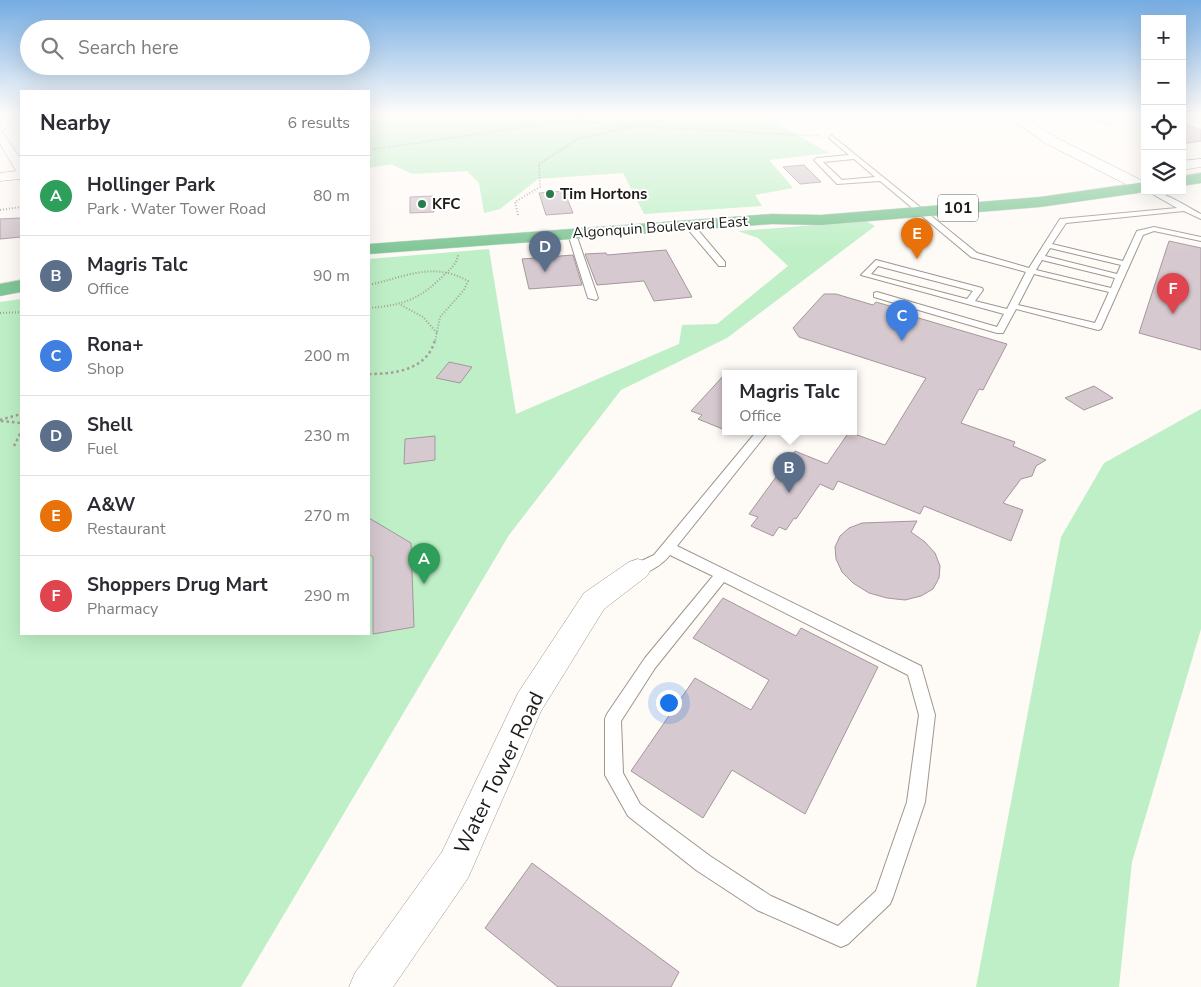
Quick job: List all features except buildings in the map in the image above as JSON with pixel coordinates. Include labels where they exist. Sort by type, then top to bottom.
[{"type":"main road","points":[[1089,160],[1126,179],[1141,182]]},
{"type":"main road","points":[[1108,160],[1141,181]]},
{"type":"main road","points":[[1186,165],[1201,163]]},
{"type":"main road","points":[[1186,170],[1201,168]]},
{"type":"main road","points":[[1186,180],[1201,178]]},
{"type":"main road","name":"Algonquin Boulevard East","points":[[370,249],[689,225],[772,220],[821,220],[1126,179]]},
{"type":"main road","name":"Algonquin Boulevard East","points":[[914,207],[1040,202],[1141,184]]},
{"type":"main road","points":[[0,290],[20,286]]},
{"type":"street","points":[[0,177],[20,175]]},
{"type":"street","name":"Water Tower Road","points":[[369,987],[455,865],[529,703],[594,601],[638,569]]},
{"type":"lane","points":[[817,160],[840,182],[880,179]]},
{"type":"lane","points":[[858,160],[974,255],[1114,292]]},
{"type":"lane","points":[[1163,195],[1201,216]]},
{"type":"lane","points":[[877,295],[1000,331],[1031,271],[1063,221],[1186,209]]},
{"type":"lane","points":[[689,225],[722,264]]},
{"type":"lane","points":[[970,302],[979,290],[876,263],[866,276],[970,302],[1098,327],[1140,233],[1145,230],[1154,229],[1201,239]]},
{"type":"lane","points":[[572,234],[593,298]]},
{"type":"lane","points":[[1048,245],[1126,264]]},
{"type":"lane","points":[[1040,257],[1120,277]]},
{"type":"lane","points":[[638,569],[659,559],[760,435]]},
{"type":"lane","points":[[668,548],[916,671],[927,715],[916,802],[883,897],[841,937],[764,903],[704,863],[634,810],[614,775],[613,719],[650,663],[722,575]]},
{"type":"path","points":[[518,215],[516,202],[540,187],[539,164],[545,160]]},
{"type":"path","points":[[0,210],[20,207]]},
{"type":"path","points":[[370,308],[400,305],[424,296],[458,260],[458,242]]},
{"type":"path","points":[[370,285],[417,271],[447,272],[468,281],[467,289],[441,314],[437,333],[428,356],[416,365],[398,372],[370,374]]},
{"type":"path","points":[[400,305],[423,317],[437,333]]},
{"type":"path","points":[[0,313],[20,312]]},
{"type":"path","points":[[0,420],[20,414]]},
{"type":"path","points":[[0,420],[20,423]]},
{"type":"path","points":[[14,446],[20,434]]},
{"type":"green space","points":[[370,160],[769,160],[793,188],[755,195],[762,206],[644,214],[623,173],[538,179],[500,209],[484,213],[479,183],[467,171],[412,174],[391,164],[370,168]]},
{"type":"green space","points":[[866,221],[875,226],[727,338],[621,390],[509,535],[241,987],[0,987],[0,302],[20,299],[20,635],[370,635],[370,259],[489,249],[516,414],[679,344],[682,325],[717,324],[788,266],[758,238],[738,231]]},
{"type":"green space","points":[[1201,409],[1201,629],[1132,862],[1119,987],[976,987],[1061,537],[1104,463]]},
{"type":"place","name":"Tim Hortons","points":[[550,194]]},
{"type":"place","name":"KFC","points":[[422,204]]},
{"type":"place","name":"A&W","points":[[917,259]]},
{"type":"place","name":"Shell","points":[[545,272]]},
{"type":"place","name":"Shoppers Drug Mart","points":[[1173,314]]},
{"type":"place","name":"Rona+","points":[[902,341]]},
{"type":"place","name":"Magris Talc","points":[[789,493]]},
{"type":"place","name":"Hollinger Park","points":[[424,584]]}]
